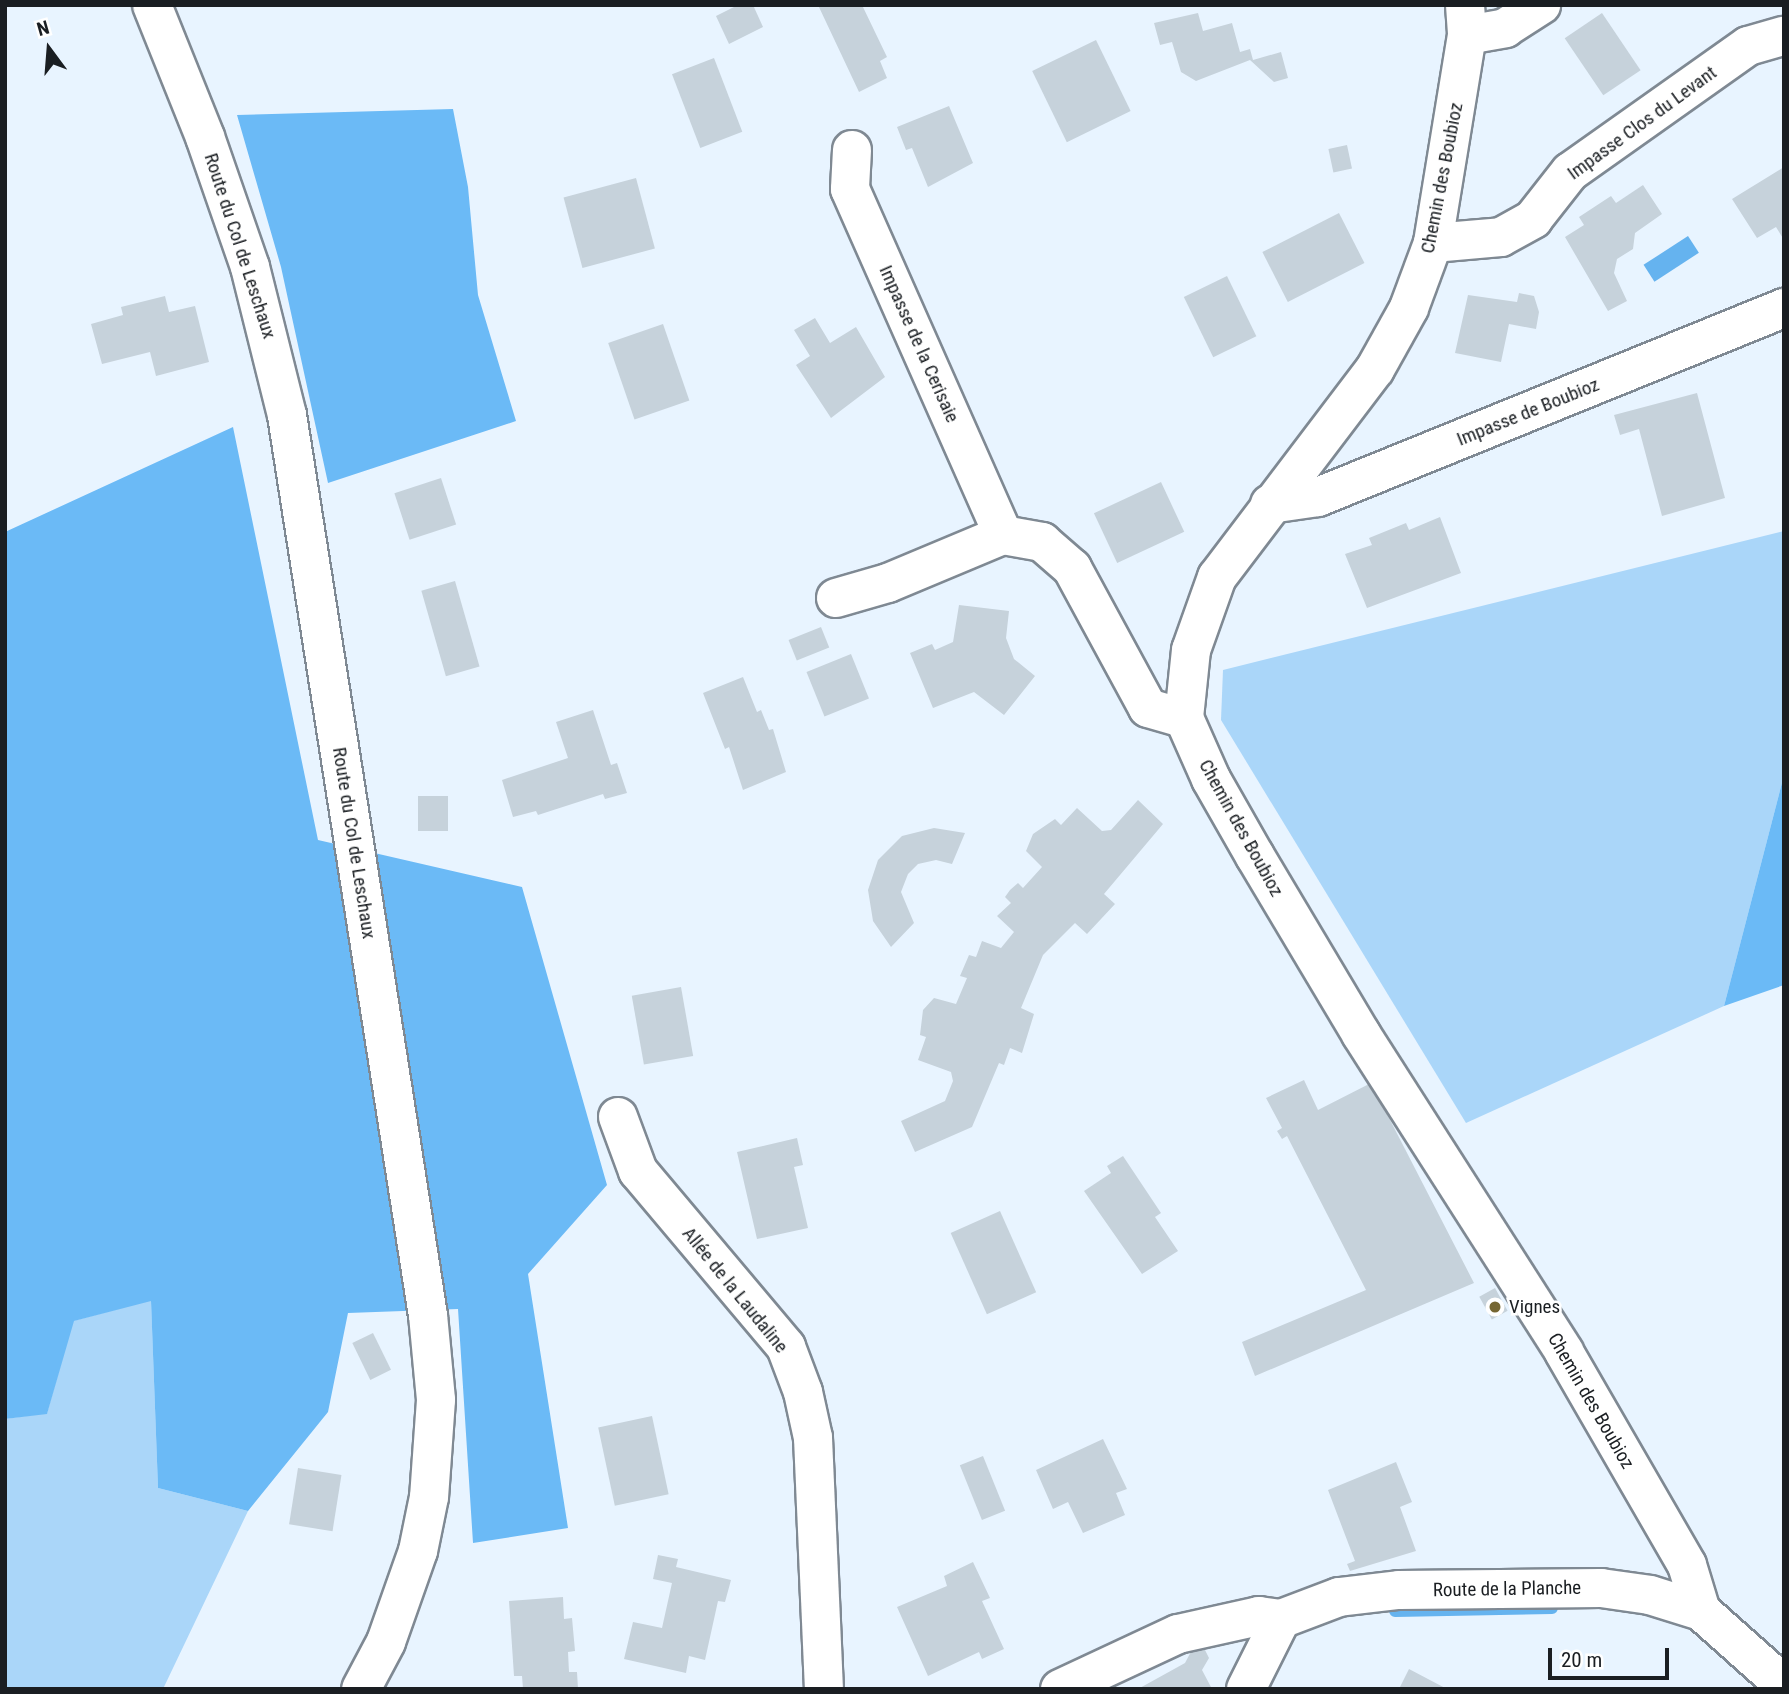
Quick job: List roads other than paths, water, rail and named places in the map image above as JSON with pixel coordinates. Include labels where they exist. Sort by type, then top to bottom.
[{"type":"street","name":"Route du Col de Leschaux","points":[[152,5],[250,267],[287,415],[428,1315],[436,1400],[429,1497],[418,1551],[386,1642],[361,1689]]},
{"type":"street","points":[[1466,20],[1505,28],[1541,5]]},
{"type":"street","name":"Chemin des Boubioz","points":[[1466,20],[1433,243],[1409,308],[1375,369],[1217,577],[1191,650],[1184,718],[1211,779],[1276,892],[1564,1353],[1687,1565],[1702,1611]]},
{"type":"street","name":"Impasse Clos du Levant","points":[[1433,243],[1501,237],[1533,219],[1570,172],[1748,47],[1784,36]]},
{"type":"street","name":"Impasse de la Cerisaie","points":[[852,150],[849,188],[1003,536]]},
{"type":"street","name":"Impasse de Boubioz","points":[[1270,504],[1318,498],[1784,308]]},
{"type":"street","points":[[835,597],[888,583],[1003,536],[1042,542],[1072,568],[1148,708],[1184,718]]},
{"type":"street","name":"Allée de la Laudaline","points":[[618,1117],[638,1171],[786,1347],[803,1392],[813,1438],[824,1689]]},
{"type":"street","name":"Route de la Planche","points":[[1280,1619],[1339,1597],[1399,1590],[1601,1588],[1650,1595],[1702,1611],[1784,1685]]},
{"type":"street","points":[[1060,1689],[1178,1634],[1259,1616],[1280,1619],[1246,1689]]},
{"type":"waterway","points":[[1395,1611],[1552,1608]]},
{"type":"place","name":"Vignes","points":[[1495,1307]]}]
